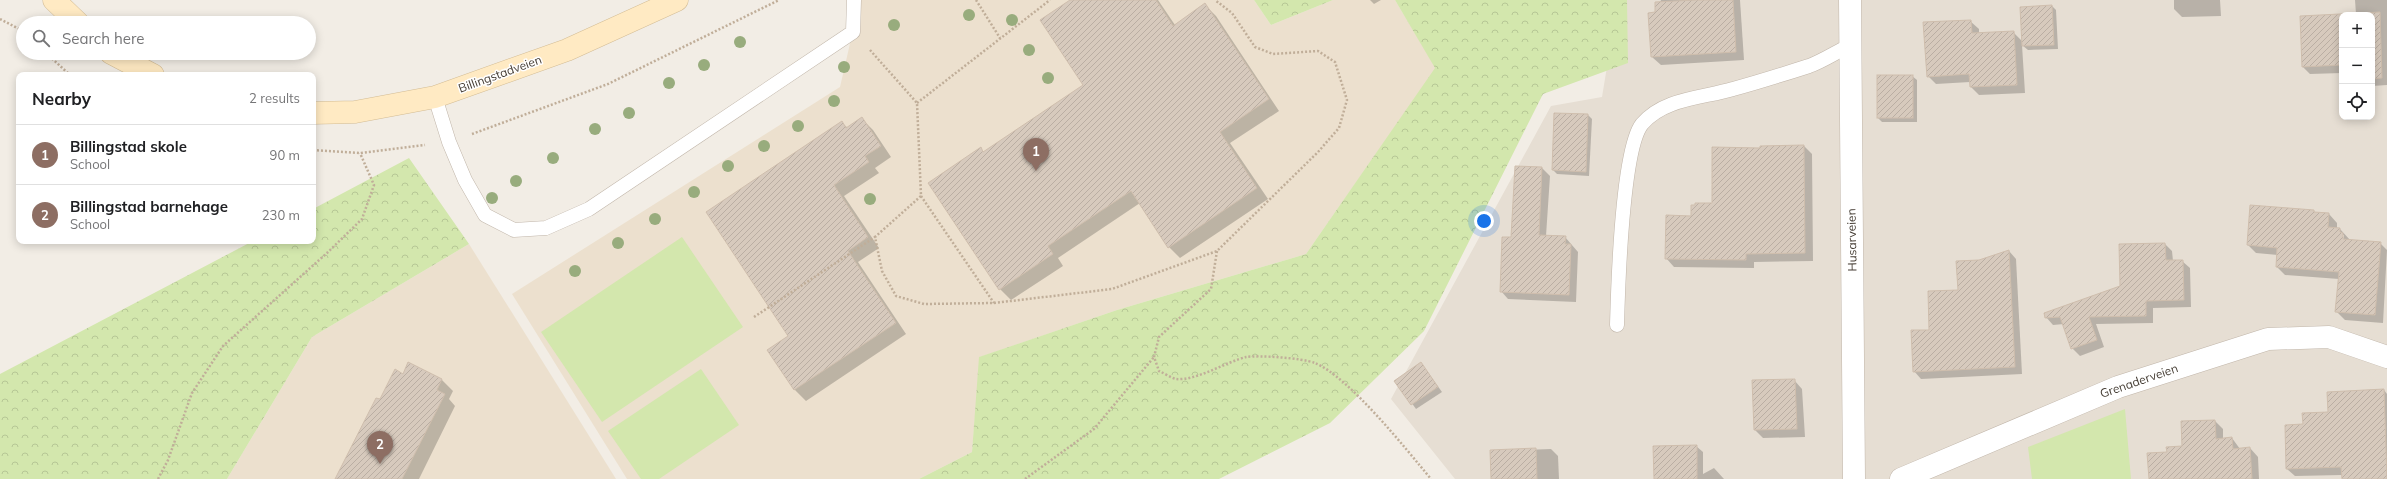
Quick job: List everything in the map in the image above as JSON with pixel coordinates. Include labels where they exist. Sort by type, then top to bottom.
[{"type":"main road","points":[[54,0],[71,16]]},
{"type":"main road","name":"Billingstadveien","points":[[316,113],[355,112],[435,97],[567,50],[677,0]]},
{"type":"main road","points":[[124,60],[147,72]]},
{"type":"street","name":"Husarveien","points":[[1850,0],[1849,46],[1854,479]]},
{"type":"street","name":"Grenaderveien","points":[[1901,479],[2118,386],[2268,339],[2329,337],[2387,357]]},
{"type":"lane","points":[[435,97],[449,142],[465,180],[485,216],[514,230],[546,228],[589,209],[853,32],[854,0]]},
{"type":"lane","points":[[1617,324],[1620,244],[1630,165],[1641,126],[1650,117],[1670,104],[1732,89],[1811,65],[1849,46]]},
{"type":"path","points":[[316,150],[360,153],[449,142],[608,84],[779,0]]},
{"type":"path","points":[[976,0],[1001,38]]},
{"type":"path","points":[[917,102],[1050,0]]},
{"type":"path","points":[[875,237],[882,271],[896,296],[924,304],[994,303],[1112,289],[1216,252],[1318,152],[1339,128],[1347,100],[1334,62],[1318,51],[1273,54],[1255,47],[1232,13],[1215,0]]},
{"type":"path","points":[[0,19],[16,28]]},
{"type":"path","points":[[853,32],[917,102],[921,196],[994,303]]},
{"type":"path","points":[[54,60],[67,72]]},
{"type":"path","points":[[158,479],[168,460],[192,393],[223,346],[327,253],[362,219],[374,185],[360,153]]},
{"type":"path","points":[[754,317],[875,237],[921,196]]},
{"type":"path","points":[[1025,479],[1094,429],[1154,357],[1159,337],[1212,288],[1216,252]]},
{"type":"path","points":[[1154,357],[1160,371],[1176,379],[1202,374],[1247,357],[1292,358],[1315,363],[1341,380],[1403,445],[1431,479]]},
{"type":"shaded area","points":[[860,0],[1254,0],[1271,25],[1333,0],[1395,0],[1436,68],[1306,254],[1117,310],[980,357],[972,452],[919,479],[627,479],[512,294],[840,87]]},
{"type":"shaded area","points":[[1618,0],[2387,0],[2387,479],[1455,479],[1391,399],[1551,106],[1602,97]]},
{"type":"shaded area","points":[[469,244],[616,479],[227,479],[312,337]]},
{"type":"green space","points":[[1254,0],[1333,0],[1271,25]]},
{"type":"green space","points":[[1395,0],[1627,0],[1628,63],[1543,94],[1424,331],[1330,423],[1219,479],[919,479],[972,452],[979,357],[1117,310],[1306,254],[1435,68]]},
{"type":"green space","points":[[409,158],[469,244],[312,337],[227,479],[0,479],[0,374],[247,244],[316,244],[316,207]]},
{"type":"green space","points":[[682,237],[743,327],[602,422],[541,332]]},
{"type":"green space","points":[[701,369],[739,425],[659,479],[641,479],[608,431]]},
{"type":"green space","points":[[2125,409],[2131,479],[2032,479],[2028,447]]},
{"type":"building","points":[[1070,0],[1156,0],[1173,26],[1205,3],[1269,99],[1220,132],[1257,188],[1168,248],[1131,191],[1048,246],[1053,254],[999,290],[928,183],[981,147],[983,152],[1083,85],[1040,20]]},
{"type":"building","points":[[1733,0],[1736,52],[1651,57],[1648,13],[1655,12],[1655,2]]},
{"type":"building","points":[[2052,5],[2054,45],[2022,46],[2020,7]]},
{"type":"building","points":[[2375,12],[2380,12],[2382,78],[2375,79],[2375,48]]},
{"type":"building","points":[[2339,14],[2339,65],[2302,67],[2300,16]]},
{"type":"building","points":[[1971,20],[1972,33],[2014,31],[2017,85],[1970,87],[1969,74],[1927,77],[1923,22]]},
{"type":"building","points":[[1877,75],[1913,75],[1913,118],[1877,118]]},
{"type":"building","points":[[1554,113],[1588,114],[1586,172],[1552,170]]},
{"type":"building","points":[[862,117],[881,146],[865,156],[869,162],[834,185],[868,237],[848,251],[896,323],[794,390],[767,350],[788,336],[706,212],[842,121],[846,128]]},
{"type":"building","points":[[1804,145],[1805,253],[1746,254],[1746,260],[1665,259],[1666,215],[1691,216],[1691,205],[1695,205],[1695,203],[1712,203],[1712,147],[1760,148],[1760,146]]},
{"type":"building","points":[[1515,166],[1542,167],[1539,235],[1566,236],[1565,244],[1571,244],[1569,295],[1500,292],[1502,237],[1511,237]]},
{"type":"building","points":[[2250,205],[2314,210],[2314,212],[2329,213],[2328,227],[2340,228],[2340,232],[2343,233],[2343,239],[2381,242],[2375,315],[2335,312],[2339,272],[2276,267],[2277,248],[2247,245]]},
{"type":"building","points":[[2165,243],[2166,260],[2183,260],[2184,300],[2146,301],[2146,316],[2089,317],[2097,340],[2071,349],[2060,317],[2045,318],[2044,313],[2120,286],[2119,244]]},
{"type":"building","points":[[2009,250],[2015,367],[1913,372],[1911,330],[1929,330],[1928,291],[1958,290],[1956,261],[1979,260]]},
{"type":"building","points":[[408,362],[442,379],[437,390],[445,394],[402,479],[335,479],[376,398],[380,399],[395,369],[403,374]]},
{"type":"building","points":[[1421,362],[1438,387],[1411,405],[1394,381]]},
{"type":"building","points":[[1795,379],[1797,429],[1754,430],[1752,380]]},
{"type":"building","points":[[2384,389],[2387,479],[2342,479],[2341,467],[2286,469],[2285,425],[2303,424],[2302,413],[2328,412],[2327,392]]},
{"type":"building","points":[[2215,420],[2216,439],[2232,437],[2233,449],[2250,447],[2252,479],[2149,479],[2147,453],[2167,452],[2166,447],[2182,446],[2181,421]]},
{"type":"building","points":[[1697,445],[1697,479],[1654,479],[1653,446]]},
{"type":"building","points":[[1536,448],[1537,479],[1491,479],[1490,450]]},
{"type":"place","name":"Billingstad skole","points":[[1036,171]]},
{"type":"place","name":"Billingstad barnehage","points":[[380,464]]}]
